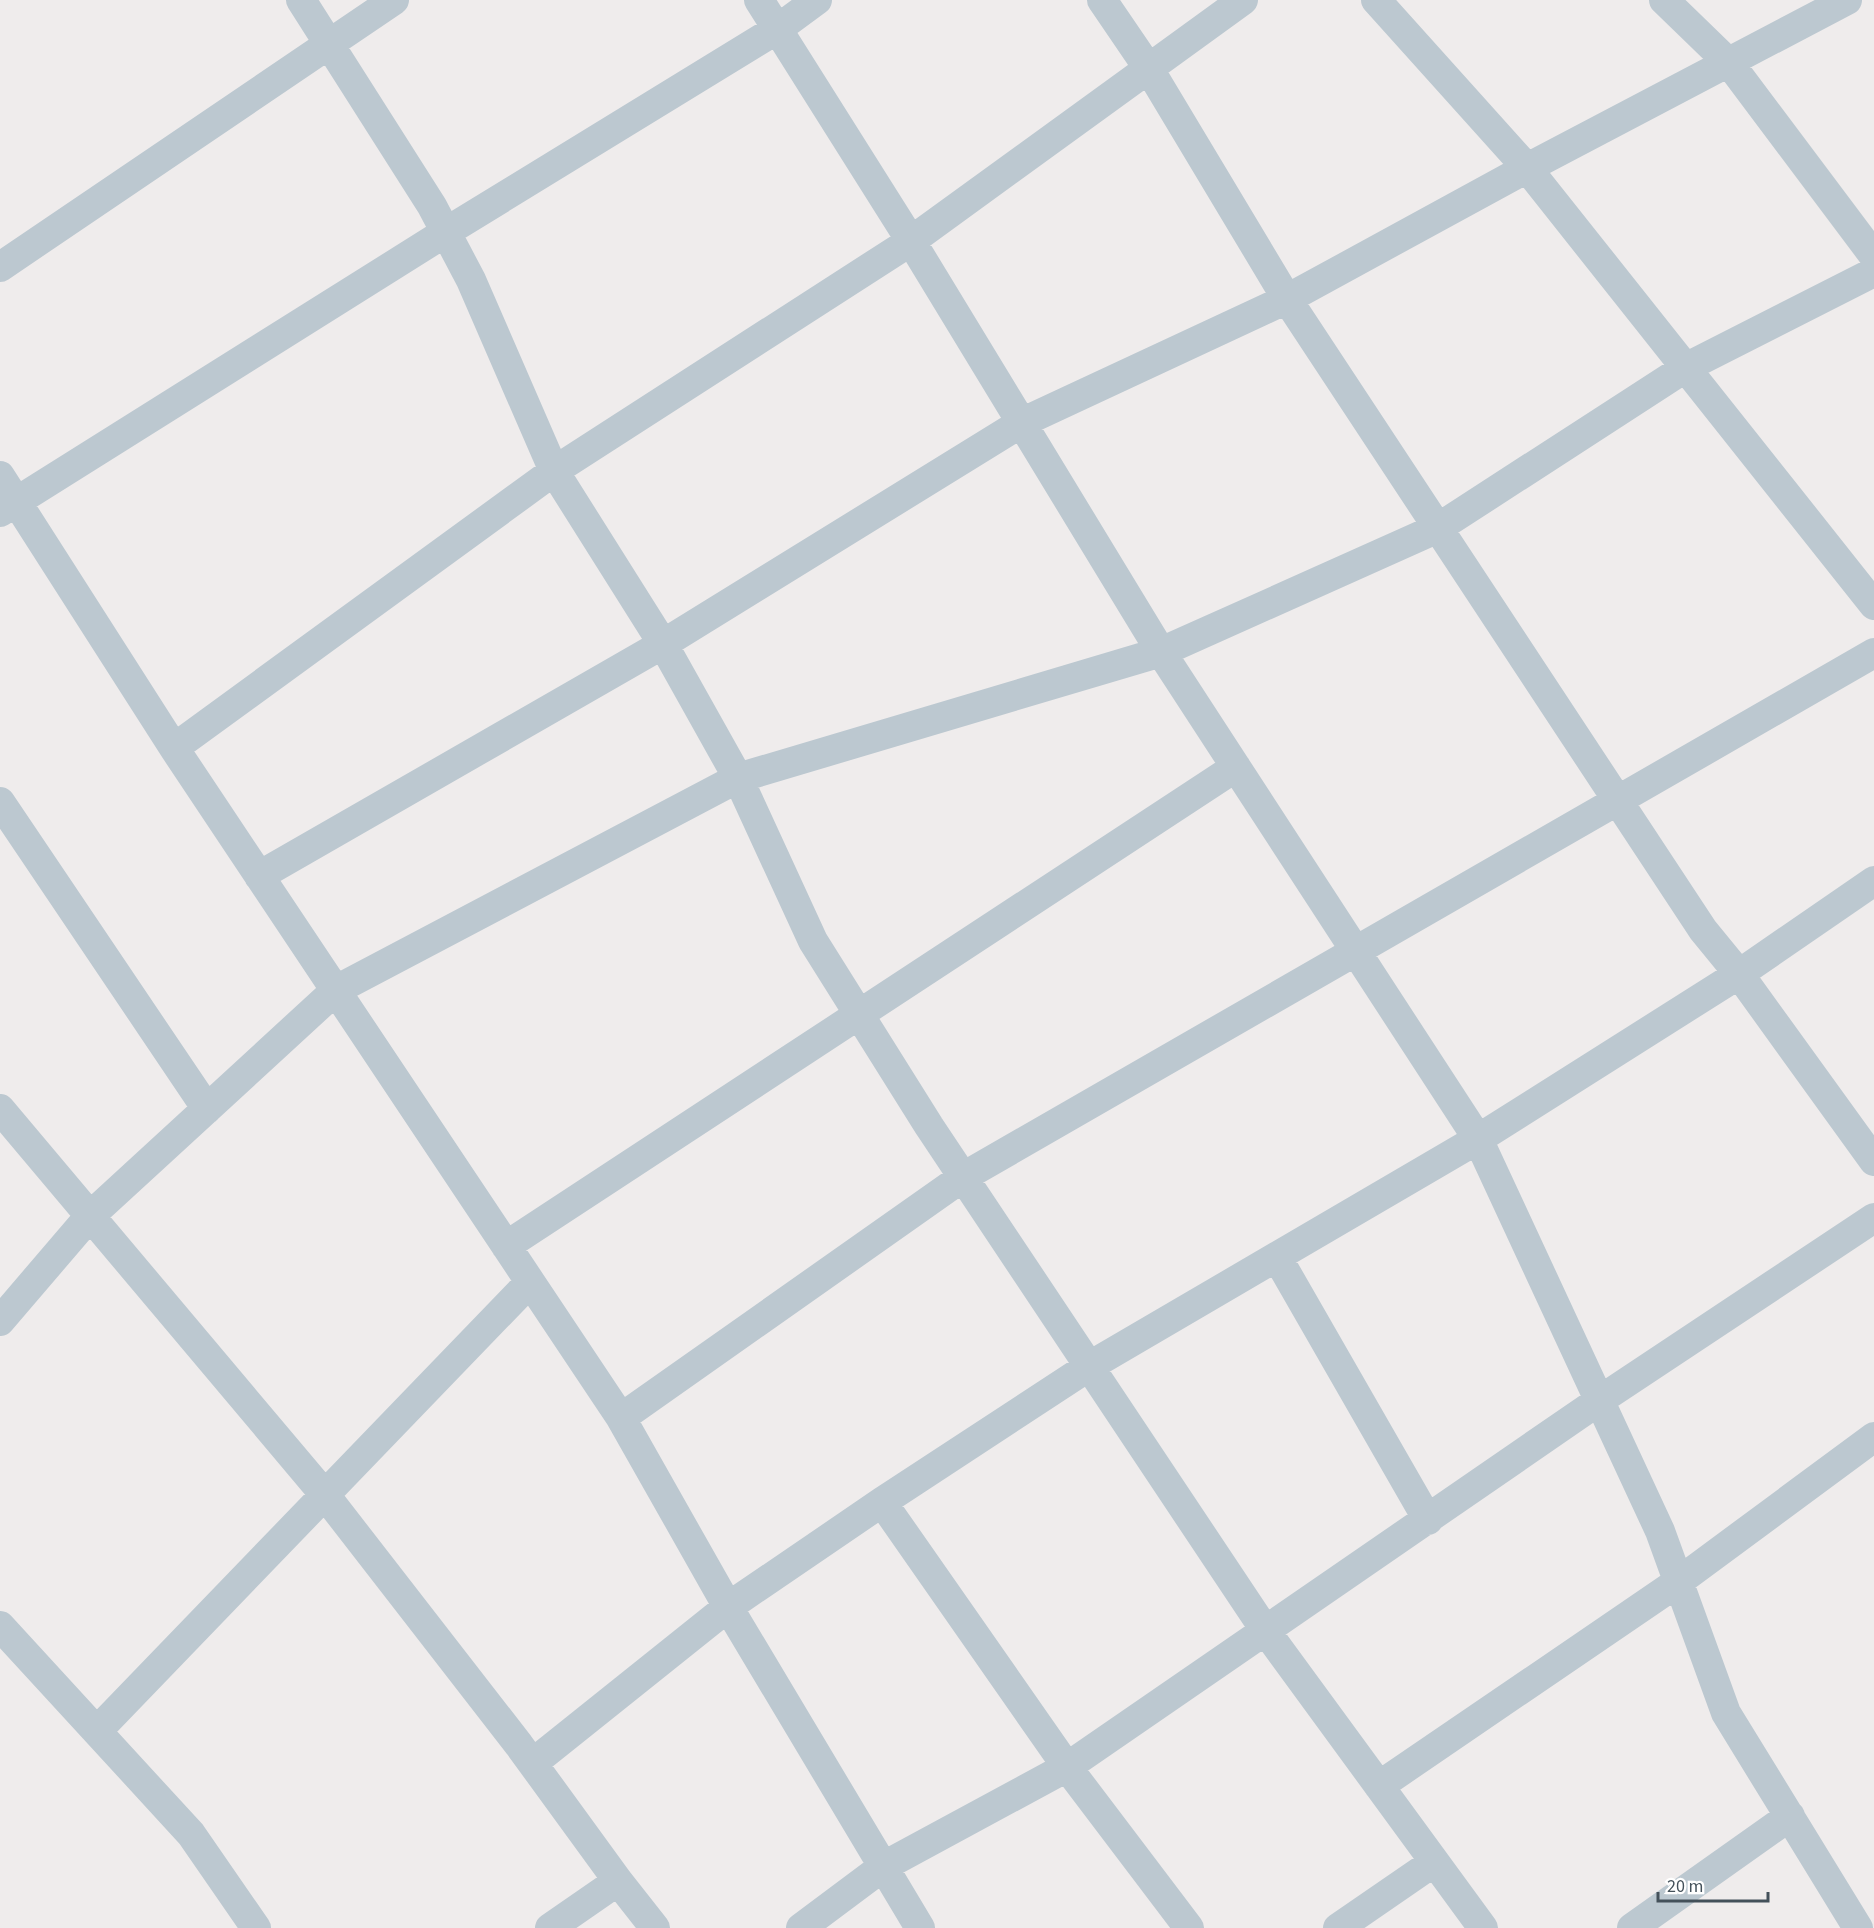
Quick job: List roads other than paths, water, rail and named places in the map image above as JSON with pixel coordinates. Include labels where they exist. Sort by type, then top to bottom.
[{"type":"street","points":[[301,0],[330,43],[446,232],[508,359],[554,471],[663,644],[738,778],[813,941],[963,1177],[1265,1630],[1483,1928]]},
{"type":"street","points":[[0,267],[394,0]]},
{"type":"street","points":[[759,0],[779,28],[911,241],[1161,652],[1478,1139],[1660,1531],[1726,1713],[1858,1928]]},
{"type":"street","points":[[8,506],[446,232],[779,28],[817,0]]},
{"type":"street","points":[[1102,0],[1149,69],[1287,299],[1703,930],[1739,974],[1874,1161]]},
{"type":"street","points":[[174,748],[554,471],[911,241],[1243,0]]},
{"type":"street","points":[[1376,0],[1527,168],[1874,604]]},
{"type":"street","points":[[1664,0],[1730,64],[1874,255]]},
{"type":"street","points":[[259,876],[663,644],[1021,423],[1287,299],[1527,168],[1730,64],[1847,0]]},
{"type":"street","points":[[0,1321],[89,1217],[336,990],[738,778],[1161,652],[1438,528],[1685,368],[1874,272]]},
{"type":"street","points":[[0,476],[8,506],[174,748],[621,1418],[728,1607],[920,1928]]},
{"type":"street","points":[[621,1418],[963,1177],[1874,653]]},
{"type":"street","points":[[506,1246],[1236,767]]},
{"type":"street","points":[[0,802],[207,1109]]},
{"type":"street","points":[[532,1763],[728,1607],[882,1502],[1088,1367],[1478,1139],[1739,974],[1874,881]]},
{"type":"street","points":[[0,1110],[325,1495],[532,1763],[655,1928]]},
{"type":"street","points":[[801,1928],[884,1866],[1067,1767],[1600,1400],[1874,1218]]},
{"type":"street","points":[[1277,1257],[1428,1520]]},
{"type":"street","points":[[97,1731],[530,1282]]},
{"type":"street","points":[[1379,1786],[1678,1581],[1872,1441]]},
{"type":"street","points":[[882,1502],[1067,1767],[1189,1928]]},
{"type":"street","points":[[0,1626],[191,1834],[256,1928]]},
{"type":"street","points":[[1632,1928],[1790,1816]]},
{"type":"street","points":[[1338,1928],[1434,1862]]},
{"type":"street","points":[[550,1928],[618,1881]]}]
